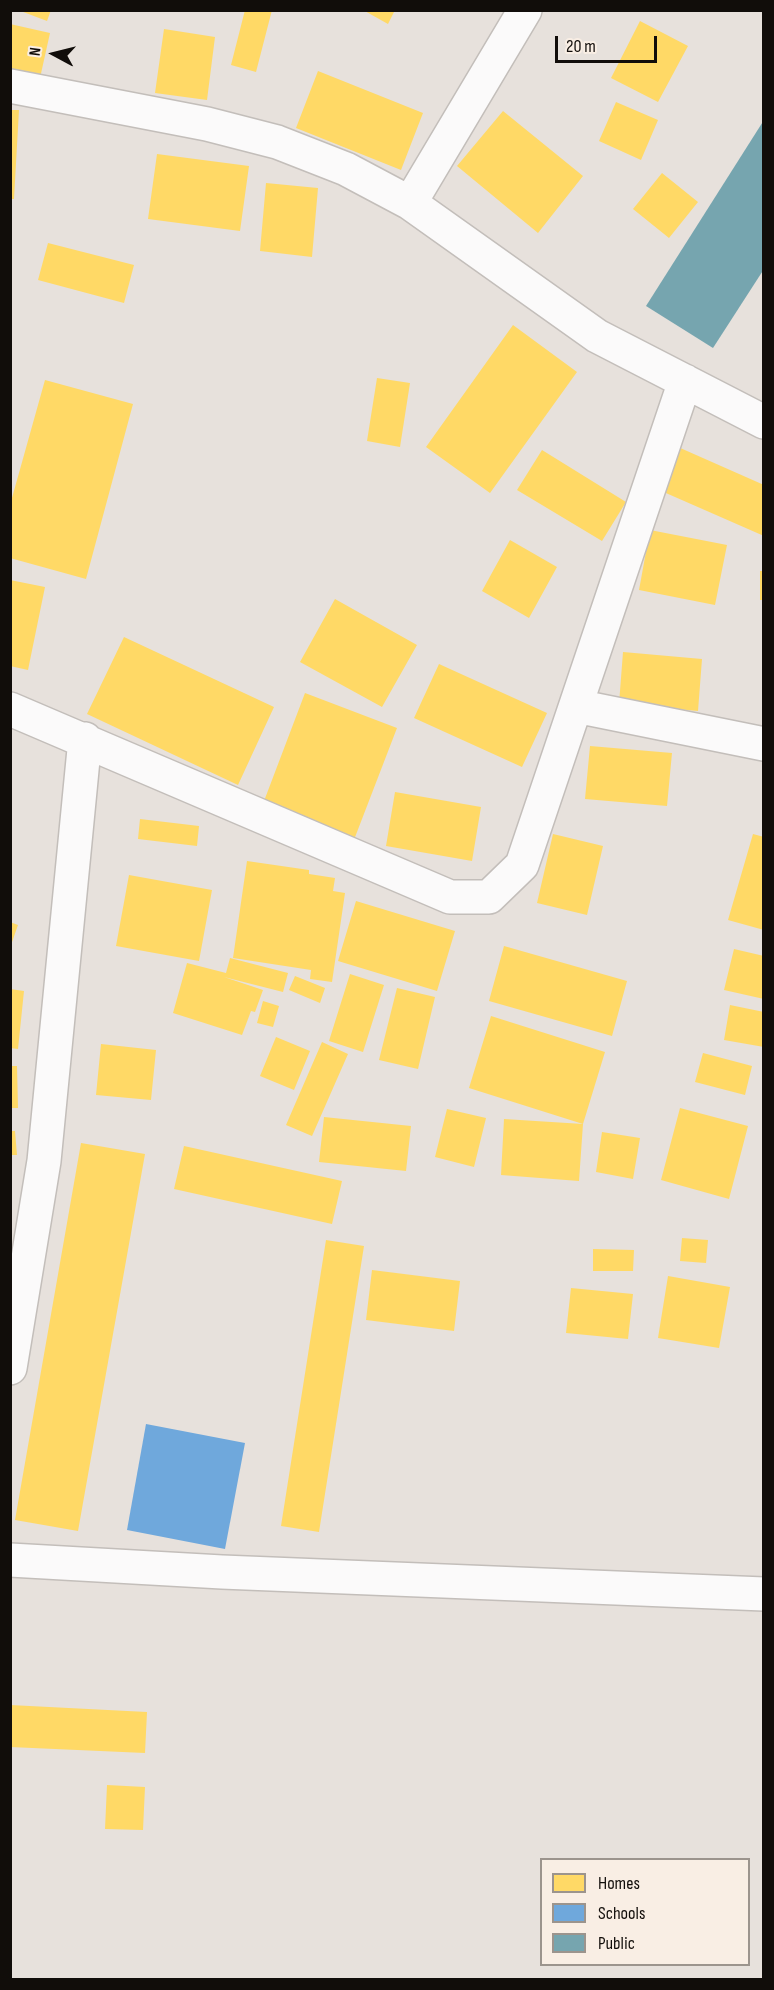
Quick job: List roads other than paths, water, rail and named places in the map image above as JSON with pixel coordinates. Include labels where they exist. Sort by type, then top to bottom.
[{"type":"street","points":[[410,203],[525,10]]},
{"type":"street","points":[[10,86],[207,124],[277,142],[346,169],[410,203],[597,336],[764,422]]},
{"type":"street","points":[[10,708],[450,897],[489,897],[522,865],[685,381]]},
{"type":"street","points":[[576,706],[764,744]]},
{"type":"street","points":[[10,1368],[44,1161],[86,740]]},
{"type":"street","points":[[10,1560],[222,1572],[764,1594]]}]
